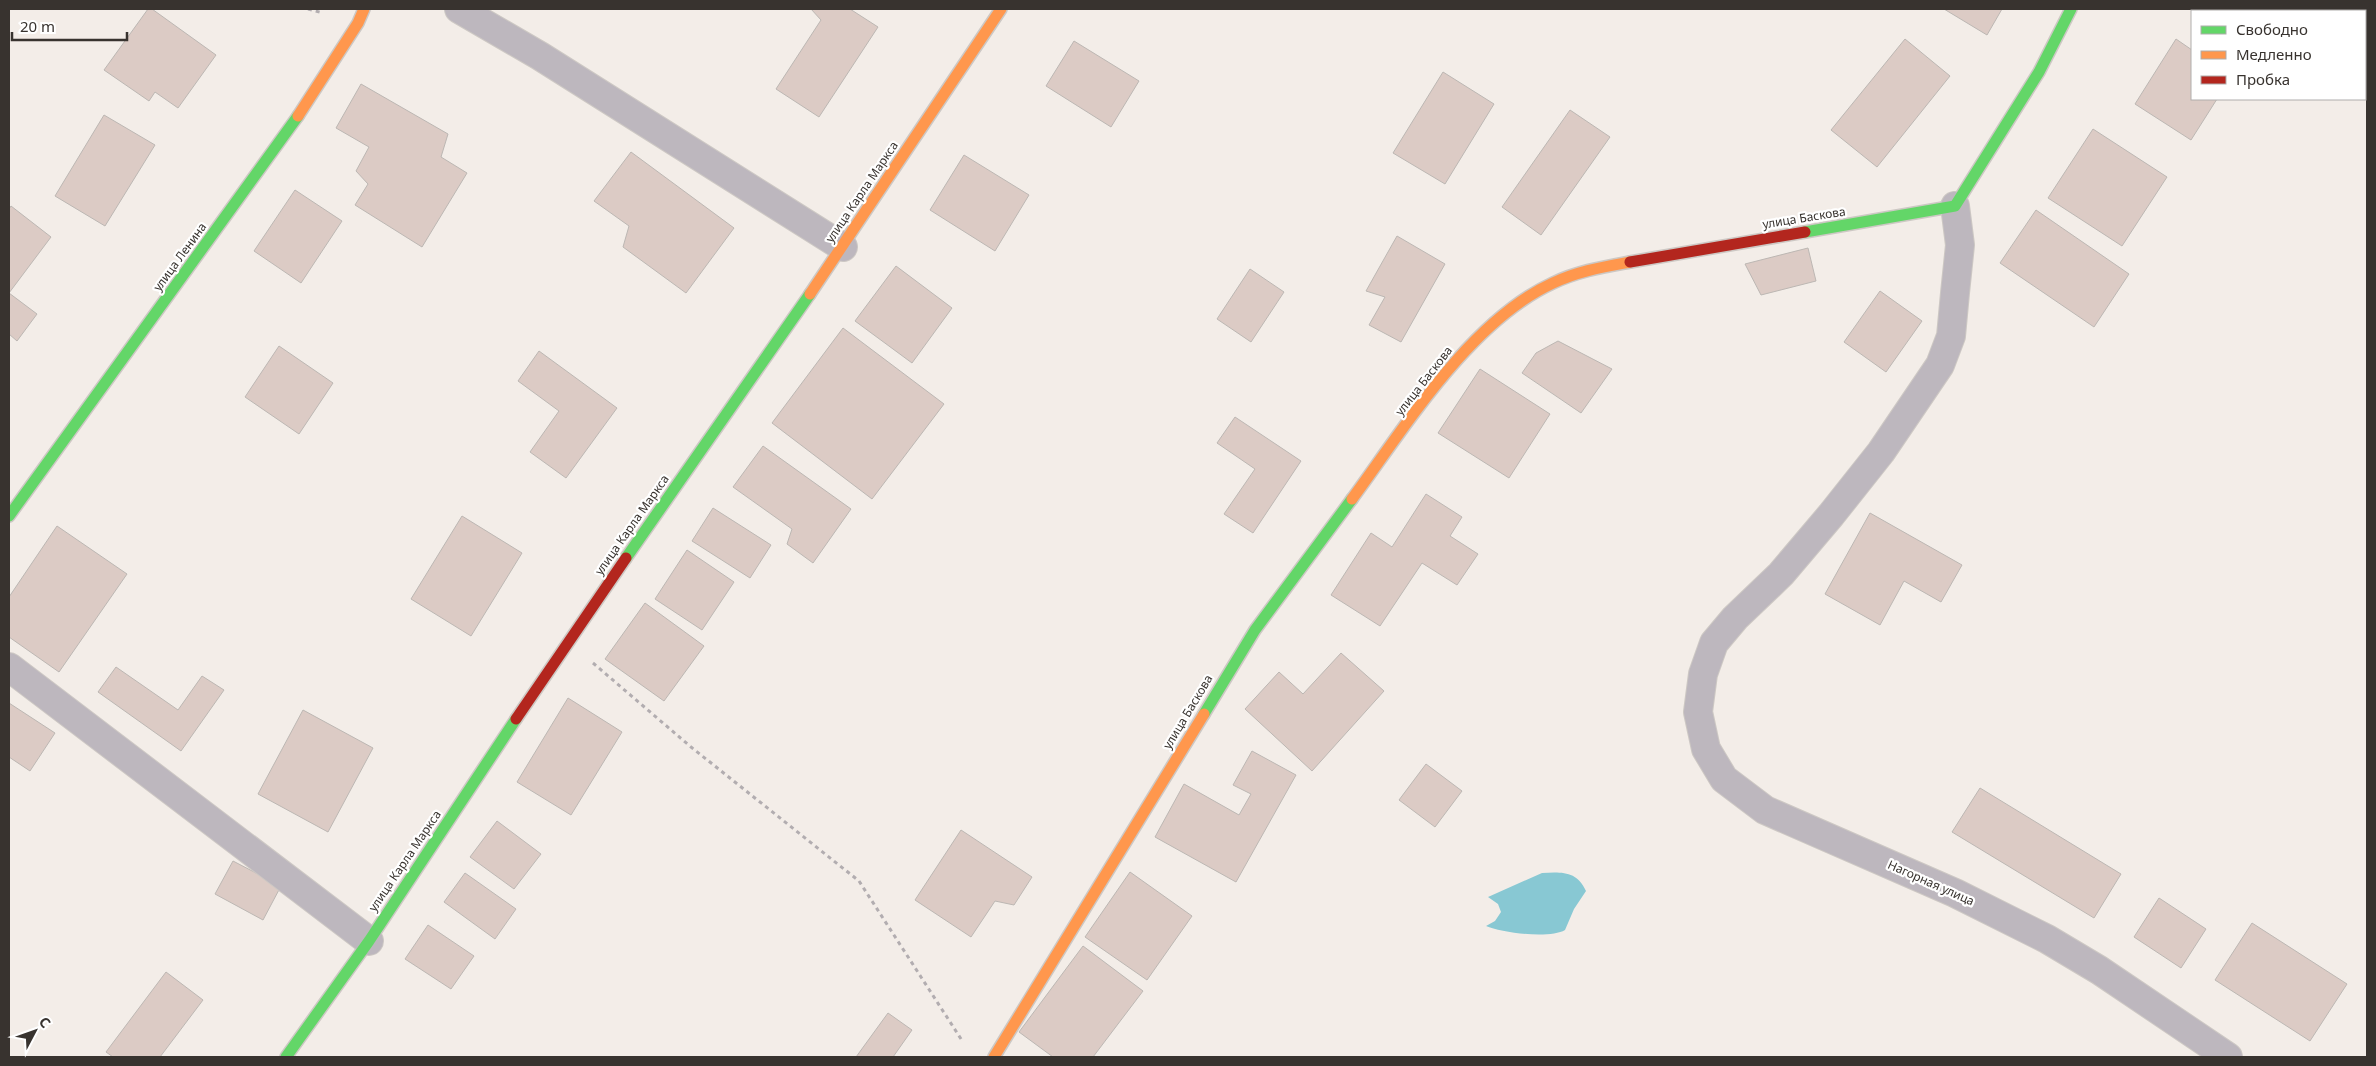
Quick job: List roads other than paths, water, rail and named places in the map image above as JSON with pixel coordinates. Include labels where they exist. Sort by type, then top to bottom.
[{"type":"street","name":"улица Ленина","points":[[9,516],[296,120],[358,23],[364,9]]},
{"type":"street","points":[[459,9],[540,56],[843,247]]},
{"type":"street","name":"улица Карла Маркса","points":[[286,1057],[369,941],[568,641],[843,247],[1001,9]]},
{"type":"street","points":[[1955,206],[2039,72],[2072,9]]},
{"type":"street","name":"Нагорная улица","points":[[1955,206],[1960,245],[1956,293],[1951,336],[1940,365],[1881,452],[1831,515],[1781,574],[1735,618],[1714,643],[1703,674],[1698,712],[1706,749],[1724,779],[1765,810],[1955,893],[2047,939],[2099,970],[2228,1057]]},
{"type":"street","name":"улица Баскова","points":[[994,1057],[1255,630],[1433,390],[1461,355],[1497,320],[1550,284],[1589,268],[1955,206]]},
{"type":"street","points":[[9,667],[369,941]]},
{"type":"water","points":[[1542,873],[1562,873],[1573,876],[1582,884],[1586,891],[1574,909],[1565,930],[1558,933],[1538,935],[1503,931],[1486,926],[1495,921],[1501,912],[1498,904],[1488,897]]}]
